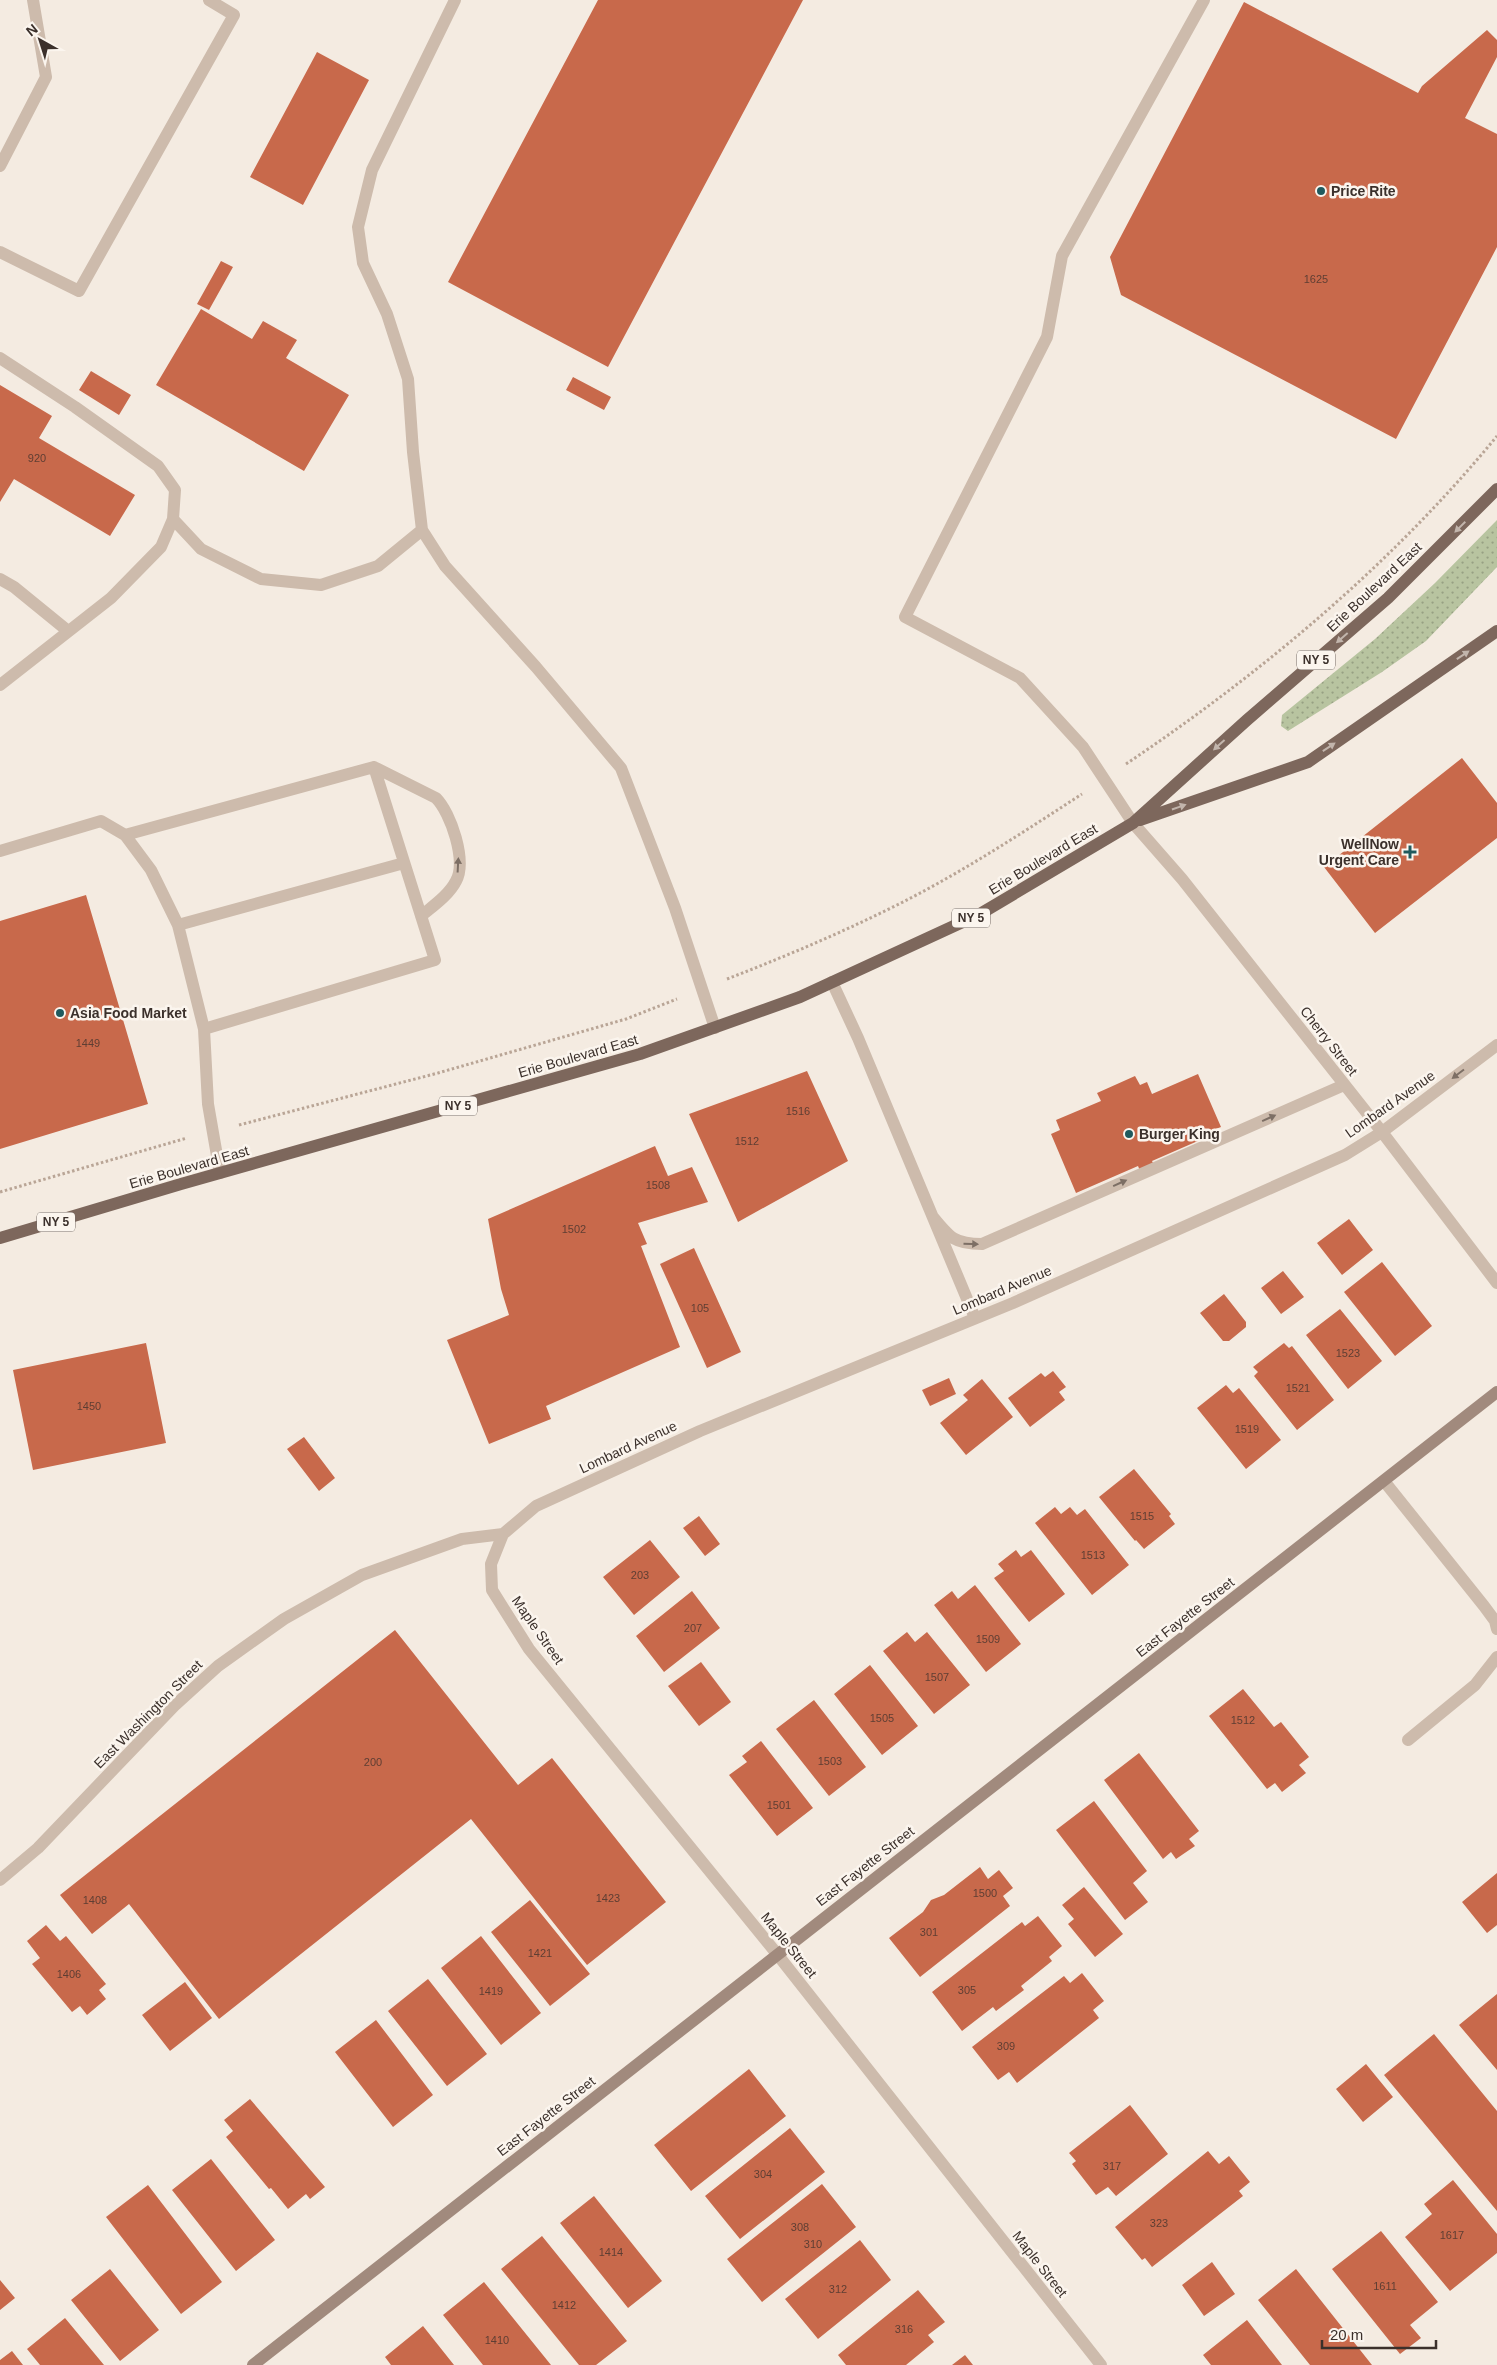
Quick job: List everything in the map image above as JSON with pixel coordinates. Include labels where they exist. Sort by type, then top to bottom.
[{"type":"main road","name":"Erie Boulevard East","points":[[0,1238],[220,1173],[640,1054],[800,997],[980,914],[1133,823],[1247,720],[1388,598],[1497,489]]},
{"type":"main road","name":"Erie Boulevard East","points":[[1133,823],[1308,762],[1497,631]]},
{"type":"street","points":[[0,166],[46,77],[33,0]]},
{"type":"street","points":[[0,252],[78,291],[234,15],[209,0]]},
{"type":"street","points":[[455,0],[372,170],[358,227],[363,263],[387,314],[408,379],[413,452],[422,530],[445,566],[536,667],[621,768],[675,908],[715,1028]]},
{"type":"street","name":"Cherry Street","points":[[1204,0],[1062,256],[1047,338],[905,617],[1020,678],[1083,747],[1133,823],[1182,879],[1382,1132],[1497,1283]]},
{"type":"street","points":[[0,358],[75,407],[158,466],[174,490],[173,519],[161,547],[110,598],[0,685]]},
{"type":"street","points":[[173,519],[201,548],[261,579],[321,585],[378,566],[422,530]]},
{"type":"street","points":[[0,579],[14,587],[68,631]]},
{"type":"street","points":[[204,1029],[435,960],[374,766]]},
{"type":"street","points":[[125,835],[374,766],[436,798],[443,805],[459,845],[457,880],[444,896],[421,916]]},
{"type":"street","points":[[0,851],[101,821],[125,835],[151,870],[178,925],[204,1029],[208,1104],[220,1173]]},
{"type":"street","points":[[178,925],[404,863]]},
{"type":"street","points":[[832,982],[862,1047],[975,1318]]},
{"type":"street","name":"Lombard Avenue","points":[[503,1534],[536,1506],[700,1431],[975,1318],[1345,1155],[1382,1132],[1497,1045]]},
{"type":"street","points":[[933,1217],[948,1236],[963,1244],[982,1244],[1344,1085]]},
{"type":"street","name":"East Fayette Street","points":[[253,2365],[1497,1392]]},
{"type":"street","points":[[1384,1481],[1484,1606],[1497,1629]]},
{"type":"street","name":"East Washington Street","points":[[0,1880],[38,1848],[174,1706],[218,1666],[284,1619],[362,1575],[462,1539],[503,1534]]},
{"type":"street","name":"Maple Street","points":[[503,1534],[491,1564],[492,1590],[529,1649],[777,1954],[1100,2365]]},
{"type":"street","points":[[1408,1740],[1475,1685],[1497,1657]]},
{"type":"path","points":[[1173,733],[1256,670],[1368,573],[1410,534],[1469,470],[1497,436]]},
{"type":"path","points":[[781,958],[897,905],[1021,834]]},
{"type":"path","points":[[271,1117],[626,1019]]},
{"type":"path","points":[[0,1192],[162,1145]]},
{"type":"green space","points":[[1497,520],[1497,567],[1426,641],[1382,672],[1288,731],[1281,726],[1282,715],[1375,639],[1435,583]]},
{"type":"building","points":[[598,0],[803,0],[608,367],[448,282]]},
{"type":"building","name":"Price Rite","points":[[1244,2],[1418,93],[1422,86],[1487,30],[1497,40],[1497,57],[1465,118],[1497,134],[1497,247],[1396,439],[1121,295],[1110,257]]},
{"type":"building","points":[[317,52],[369,80],[303,205],[250,177]]},
{"type":"building","points":[[221,261],[233,267],[209,310],[197,304]]},
{"type":"building","points":[[201,309],[252,339],[263,321],[297,340],[286,358],[349,395],[304,471],[156,385]]},
{"type":"building","points":[[91,371],[131,395],[119,415],[79,390]]},
{"type":"building","points":[[573,377],[611,397],[604,410],[566,390]]},
{"type":"building","points":[[0,385],[52,416],[39,438],[135,495],[110,536],[14,479],[0,502]]},
{"type":"building","name":"WellNow Urgent Care","points":[[1462,758],[1497,803],[1497,838],[1375,933],[1324,867]]},
{"type":"building","name":"Asia Food Market","points":[[86,895],[148,1104],[0,1149],[0,921]]},
{"type":"building","points":[[807,1071],[848,1161],[738,1222],[689,1114]]},
{"type":"building","name":"Burger King","points":[[1198,1074],[1221,1127],[1205,1133],[1207,1137],[1152,1161],[1155,1167],[1141,1173],[1138,1166],[1076,1193],[1051,1134],[1060,1130],[1056,1120],[1101,1101],[1097,1093],[1135,1076],[1140,1085],[1147,1082],[1152,1094]]},
{"type":"building","points":[[655,1146],[668,1176],[692,1167],[708,1202],[638,1223],[647,1244],[641,1246],[680,1347],[546,1406],[551,1419],[489,1444],[447,1340],[509,1315],[501,1289],[488,1219]]},
{"type":"building","points":[[1349,1219],[1373,1250],[1342,1275],[1317,1243]]},
{"type":"building","points":[[694,1248],[741,1352],[707,1368],[660,1264]]},
{"type":"building","points":[[1382,1262],[1432,1326],[1395,1356],[1344,1292]]},
{"type":"building","points":[[1283,1271],[1304,1297],[1281,1314],[1261,1288]]},
{"type":"building","points":[[1224,1294],[1246,1322],[1246,1327],[1229,1341],[1223,1341],[1200,1313]]},
{"type":"building","points":[[1340,1309],[1382,1361],[1348,1389],[1306,1335]]},
{"type":"building","points":[[146,1343],[166,1443],[33,1470],[13,1370]]},
{"type":"building","points":[[1284,1343],[1289,1348],[1292,1346],[1334,1400],[1297,1430],[1254,1376],[1258,1372],[1253,1367]]},
{"type":"building","points":[[1053,1371],[1066,1387],[1059,1392],[1065,1400],[1030,1427],[1008,1398],[1041,1373],[1045,1377]]},
{"type":"building","points":[[949,1378],[956,1394],[930,1406],[922,1390]]},
{"type":"building","points":[[982,1379],[1013,1417],[966,1455],[940,1423],[968,1400],[963,1395]]},
{"type":"building","points":[[1226,1385],[1233,1393],[1239,1388],[1281,1440],[1246,1469],[1197,1408]]},
{"type":"building","points":[[304,1437],[335,1478],[319,1491],[287,1449]]},
{"type":"building","points":[[1134,1469],[1171,1514],[1169,1516],[1175,1524],[1144,1549],[1135,1541],[1099,1497]]},
{"type":"building","points":[[1055,1507],[1061,1514],[1070,1507],[1077,1515],[1085,1509],[1129,1565],[1092,1595],[1035,1523]]},
{"type":"building","points":[[699,1516],[720,1544],[705,1556],[683,1528]]},
{"type":"building","points":[[650,1540],[680,1577],[634,1615],[603,1577]]},
{"type":"building","points":[[1016,1550],[1021,1557],[1031,1550],[1065,1594],[1029,1622],[994,1578],[1004,1571],[998,1564]]},
{"type":"building","points":[[975,1585],[1021,1644],[986,1672],[934,1605],[952,1591],[958,1599]]},
{"type":"building","points":[[692,1591],[720,1628],[664,1672],[636,1636]]},
{"type":"building","points":[[395,1630],[518,1785],[552,1758],[666,1902],[587,1965],[471,1819],[219,2019],[129,1904],[92,1934],[60,1895]]},
{"type":"building","points":[[907,1632],[915,1642],[927,1632],[970,1685],[934,1714],[883,1651]]},
{"type":"building","points":[[701,1662],[731,1702],[699,1726],[668,1686]]},
{"type":"building","points":[[870,1665],[918,1726],[882,1755],[834,1694]]},
{"type":"building","points":[[1243,1689],[1274,1727],[1281,1722],[1309,1757],[1299,1765],[1306,1773],[1282,1792],[1275,1783],[1267,1789],[1209,1716]]},
{"type":"building","points":[[814,1700],[866,1767],[829,1796],[776,1729]]},
{"type":"building","points":[[761,1741],[813,1808],[777,1836],[729,1775],[747,1762],[742,1756]]},
{"type":"building","points":[[1139,1753],[1199,1831],[1189,1839],[1195,1846],[1176,1859],[1171,1852],[1163,1859],[1104,1780]]},
{"type":"building","points":[[1094,1801],[1147,1871],[1133,1883],[1148,1902],[1125,1920],[1056,1830]]},
{"type":"building","points":[[980,1867],[988,1879],[999,1870],[1013,1888],[1003,1896],[1010,1906],[920,1977],[889,1938],[923,1912],[931,1900],[944,1895]]},
{"type":"building","points":[[1497,1873],[1497,1925],[1487,1933],[1462,1902]]},
{"type":"building","points":[[1084,1887],[1123,1934],[1095,1957],[1068,1924],[1074,1919],[1062,1905]]},
{"type":"building","points":[[530,1900],[590,1974],[550,2006],[491,1932]]},
{"type":"building","points":[[1038,1916],[1062,1946],[1049,1957],[1052,1961],[1021,1986],[1024,1990],[996,2011],[993,2007],[962,2031],[932,1992],[1022,1922],[1025,1926]]},
{"type":"building","points":[[46,1925],[60,1941],[66,1936],[106,1984],[99,1990],[106,1999],[87,2015],[80,2006],[72,2012],[32,1964],[40,1958],[27,1941]]},
{"type":"building","points":[[481,1936],[541,2013],[501,2045],[441,1968]]},
{"type":"building","points":[[1082,1973],[1104,2001],[1093,2010],[1099,2018],[1017,2083],[1009,2072],[998,2080],[972,2047],[1064,1976],[1070,1983]]},
{"type":"building","points":[[428,1979],[487,2054],[447,2086],[388,2011]]},
{"type":"building","points":[[185,1982],[212,2018],[170,2051],[142,2015]]},
{"type":"building","points":[[1497,1994],[1497,2070],[1459,2025]]},
{"type":"building","points":[[376,2020],[433,2095],[393,2127],[335,2052]]},
{"type":"building","points":[[1434,2034],[1497,2111],[1497,2211],[1384,2075]]},
{"type":"building","points":[[1366,2064],[1393,2097],[1363,2122],[1336,2089]]},
{"type":"building","points":[[749,2069],[786,2116],[691,2191],[654,2145]]},
{"type":"building","points":[[250,2099],[325,2187],[310,2199],[306,2194],[288,2209],[226,2137],[233,2131],[224,2120]]},
{"type":"building","points":[[1130,2105],[1168,2154],[1116,2196],[1108,2187],[1096,2195],[1072,2164],[1076,2161],[1069,2153]]},
{"type":"building","points":[[790,2128],[825,2172],[740,2239],[705,2196]]},
{"type":"building","points":[[1208,2151],[1219,2164],[1229,2156],[1250,2182],[1239,2191],[1243,2196],[1152,2267],[1145,2258],[1142,2260],[1115,2227]]},
{"type":"building","points":[[211,2159],[275,2240],[236,2271],[172,2190]]},
{"type":"building","points":[[1453,2180],[1497,2234],[1497,2253],[1450,2291],[1405,2237],[1432,2214],[1424,2204]]},
{"type":"building","points":[[822,2184],[856,2227],[762,2302],[727,2259]]},
{"type":"building","points":[[148,2185],[222,2282],[181,2314],[106,2217]]},
{"type":"building","points":[[594,2196],[662,2281],[628,2308],[560,2223]]},
{"type":"building","points":[[1381,2231],[1438,2302],[1410,2325],[1421,2338],[1400,2354],[1332,2269]]},
{"type":"building","points":[[542,2236],[627,2341],[596,2365],[579,2365],[501,2269]]},
{"type":"building","points":[[860,2240],[891,2280],[818,2339],[785,2299]]},
{"type":"building","points":[[1212,2262],[1235,2294],[1204,2316],[1182,2285]]},
{"type":"building","points":[[110,2269],[159,2330],[120,2361],[71,2300]]},
{"type":"building","points":[[1296,2269],[1372,2365],[1310,2365],[1258,2300]]},
{"type":"building","points":[[0,2280],[15,2298],[0,2310]]},
{"type":"building","points":[[484,2282],[551,2365],[483,2365],[443,2315]]},
{"type":"building","points":[[918,2290],[945,2322],[928,2335],[934,2342],[906,2365],[846,2365],[838,2355]]},
{"type":"building","points":[[65,2318],[104,2365],[40,2365],[27,2349]]},
{"type":"building","points":[[1247,2320],[1282,2365],[1211,2365],[1203,2355]]},
{"type":"building","points":[[423,2326],[454,2365],[391,2365],[385,2357]]},
{"type":"building","points":[[12,2351],[23,2365],[0,2365],[0,2360]]},
{"type":"building","points":[[965,2355],[973,2365],[952,2365]]},
{"type":"place","name":"Price Rite","points":[[1321,191]]},
{"type":"place","name":"WellNow Urgent Care","points":[[1410,852]]},
{"type":"place","name":"Asia Food Market","points":[[60,1013]]},
{"type":"place","name":"Burger King","points":[[1129,1134]]}]
